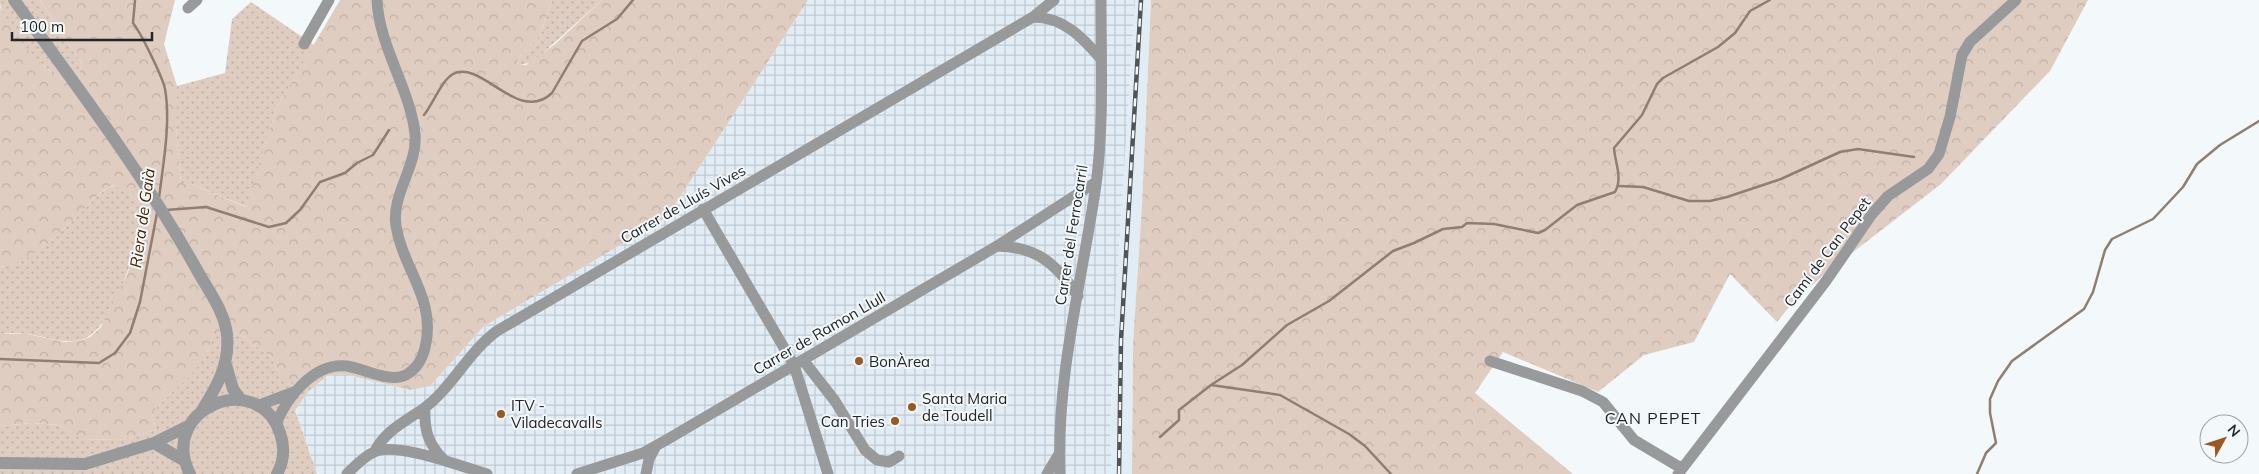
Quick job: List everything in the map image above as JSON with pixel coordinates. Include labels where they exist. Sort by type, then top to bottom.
[{"type":"street","points":[[14,0],[162,211],[213,299],[226,330],[226,365],[234,390],[241,400]]},
{"type":"street","points":[[304,44],[329,0]]},
{"type":"street","points":[[276,424],[283,409],[295,392],[317,373],[338,366],[394,377],[406,375],[419,364],[426,345],[427,316],[425,302],[400,241],[395,219],[399,196],[413,156],[415,133],[382,31],[377,0]]},
{"type":"street","name":"Carrer de Lluís Vives","points":[[347,474],[358,463],[375,451],[381,439],[425,408],[487,338],[497,331],[703,209],[1034,18],[1054,0]]},
{"type":"street","name":"Carrer del Ferrocarril","points":[[1060,474],[1060,413],[1065,371],[1096,182],[1102,114],[1101,0]]},
{"type":"street","name":"Camí de Can Pepet","points":[[1680,471],[1826,281],[1872,214],[1888,196],[1928,169],[1939,154],[1950,117],[1962,55],[1970,42],[2016,0]]},
{"type":"street","points":[[1034,18],[1045,17],[1075,31],[1102,60]]},
{"type":"street","name":"Carrer de Ramon Llull","points":[[577,474],[620,461],[656,446],[996,246],[1073,199],[1096,182]]},
{"type":"street","points":[[1073,199],[1080,197],[1086,199],[1092,208]]},
{"type":"street","points":[[703,209],[798,362],[835,401],[865,450],[877,460],[888,462],[899,456]]},
{"type":"street","points":[[996,246],[1012,246],[1045,259],[1062,272],[1078,296]]},
{"type":"street","points":[[1490,361],[1582,391],[1604,402],[1634,440],[1680,471]]},
{"type":"street","points":[[798,362],[828,474]]},
{"type":"street","points":[[190,474],[185,461],[184,441],[190,425],[213,393],[226,365]]},
{"type":"street","points":[[257,406],[295,392]]},
{"type":"street","points":[[201,412],[219,402],[241,400],[257,406],[268,413],[281,435],[283,451],[277,474]]},
{"type":"street","points":[[425,408],[424,424],[428,438],[434,450],[445,461]]},
{"type":"street","points":[[0,463],[85,464],[154,443],[190,425]]},
{"type":"street","points":[[154,443],[185,461]]},
{"type":"street","points":[[646,474],[649,459],[656,446]]},
{"type":"street","points":[[375,451],[401,450],[487,474]]},
{"type":"street","points":[[1047,474],[1059,454]]},
{"type":"shaded area","points":[[808,0],[1135,0],[1115,312],[1110,434],[1112,474],[317,474],[295,409],[308,392],[327,376],[344,374],[410,390],[430,386],[483,327],[667,217]]},
{"type":"shaded area","points":[[1135,0],[1151,0],[1142,205],[1133,343],[1132,474],[1112,474],[1110,434],[1115,312]]},
{"type":"green space","points":[[0,0],[40,0],[82,64],[78,77],[67,83],[36,58],[7,23]]},
{"type":"green space","points":[[40,0],[175,0],[164,44],[177,86],[176,127],[181,183],[191,184],[246,207],[276,109],[340,0],[552,0],[540,35],[517,59],[520,65],[526,65],[554,45],[602,0],[808,0],[667,217],[483,327],[430,386],[410,390],[344,374],[327,376],[308,392],[278,371],[271,357],[244,337],[229,330],[213,335],[204,359],[152,413],[156,430],[119,440],[81,439],[59,425],[32,423],[0,426],[0,334],[27,334],[65,342],[79,341],[90,337],[100,328],[127,275],[145,219],[138,201],[113,185],[96,196],[65,228],[39,250],[20,261],[0,267],[0,7],[28,50],[56,76],[67,83],[78,77],[82,64]]},
{"type":"green space","points":[[552,0],[602,0],[533,62],[520,65],[517,59],[540,35]]},
{"type":"green space","points":[[1151,0],[2088,0],[2050,71],[1941,184],[1826,273],[1794,301],[1777,322],[1730,274],[1694,342],[1644,355],[1598,392],[1503,352],[1475,393],[1573,474],[1132,474],[1133,343],[1142,205]]},
{"type":"green space","points":[[251,2],[314,45],[276,109],[247,207],[191,184],[181,184],[175,91],[177,86],[225,73],[232,19]]},
{"type":"green space","points":[[114,185],[138,201],[145,219],[120,290],[101,325],[89,336],[76,341],[14,333],[0,334],[0,267],[20,261],[39,249],[65,228],[96,196]]},
{"type":"green space","points":[[229,330],[244,337],[271,357],[278,371],[308,392],[295,410],[317,474],[0,474],[0,426],[32,423],[59,425],[82,439],[119,440],[156,430],[152,413],[196,368],[209,347],[213,335]]},
{"type":"waterway","name":"Riera de Gaià","points":[[135,0],[133,23],[160,75],[167,102],[166,144],[159,198]]},
{"type":"waterway","points":[[424,115],[449,77],[453,74],[464,72],[476,75],[513,97],[526,101],[539,101],[552,93],[582,41],[617,19],[633,0]]},
{"type":"waterway","points":[[1211,385],[1242,365],[1287,325],[1329,301],[1393,251],[1443,229],[1462,227],[1467,223],[1494,224],[1538,233],[1545,230],[1577,205],[1615,192],[1618,176],[1614,148],[1642,115],[1657,84],[1663,78],[1718,47],[1735,33],[1750,11],[1770,0]]},
{"type":"waterway","points":[[1977,474],[1986,453],[1996,443],[1990,413],[1990,399],[1998,381],[2012,361],[2084,309],[2093,292],[2105,250],[2112,239],[2153,219],[2183,187],[2197,164],[2220,145],[2259,121]]},
{"type":"waterway","points":[[166,210],[206,207],[269,227],[286,223],[300,210],[320,182],[345,173],[357,163],[373,155],[389,130]]},
{"type":"waterway","points":[[1619,186],[1643,187],[1689,201],[1710,201],[1781,179],[1840,152],[1858,149],[1914,157]]},
{"type":"waterway","name":"Riera de Gaià","points":[[0,359],[99,363],[115,353],[130,333],[140,302],[157,213]]},
{"type":"waterway","points":[[1160,437],[1179,420],[1179,410],[1211,385],[1280,395],[1349,434],[1365,446],[1391,474]]},
{"type":"railway","points":[[1119,474],[1121,340],[1141,0]]},
{"type":"place","name":"BonÀrea","points":[[859,361]]},
{"type":"place","name":"Santa Maria de Toudell","points":[[912,407]]},
{"type":"place","name":"ITV - Viladecavalls","points":[[501,414]]},
{"type":"place","name":"Can Tries","points":[[895,421]]},
{"type":"district","name":"CAN PEPET","points":[[1653,418]]}]
